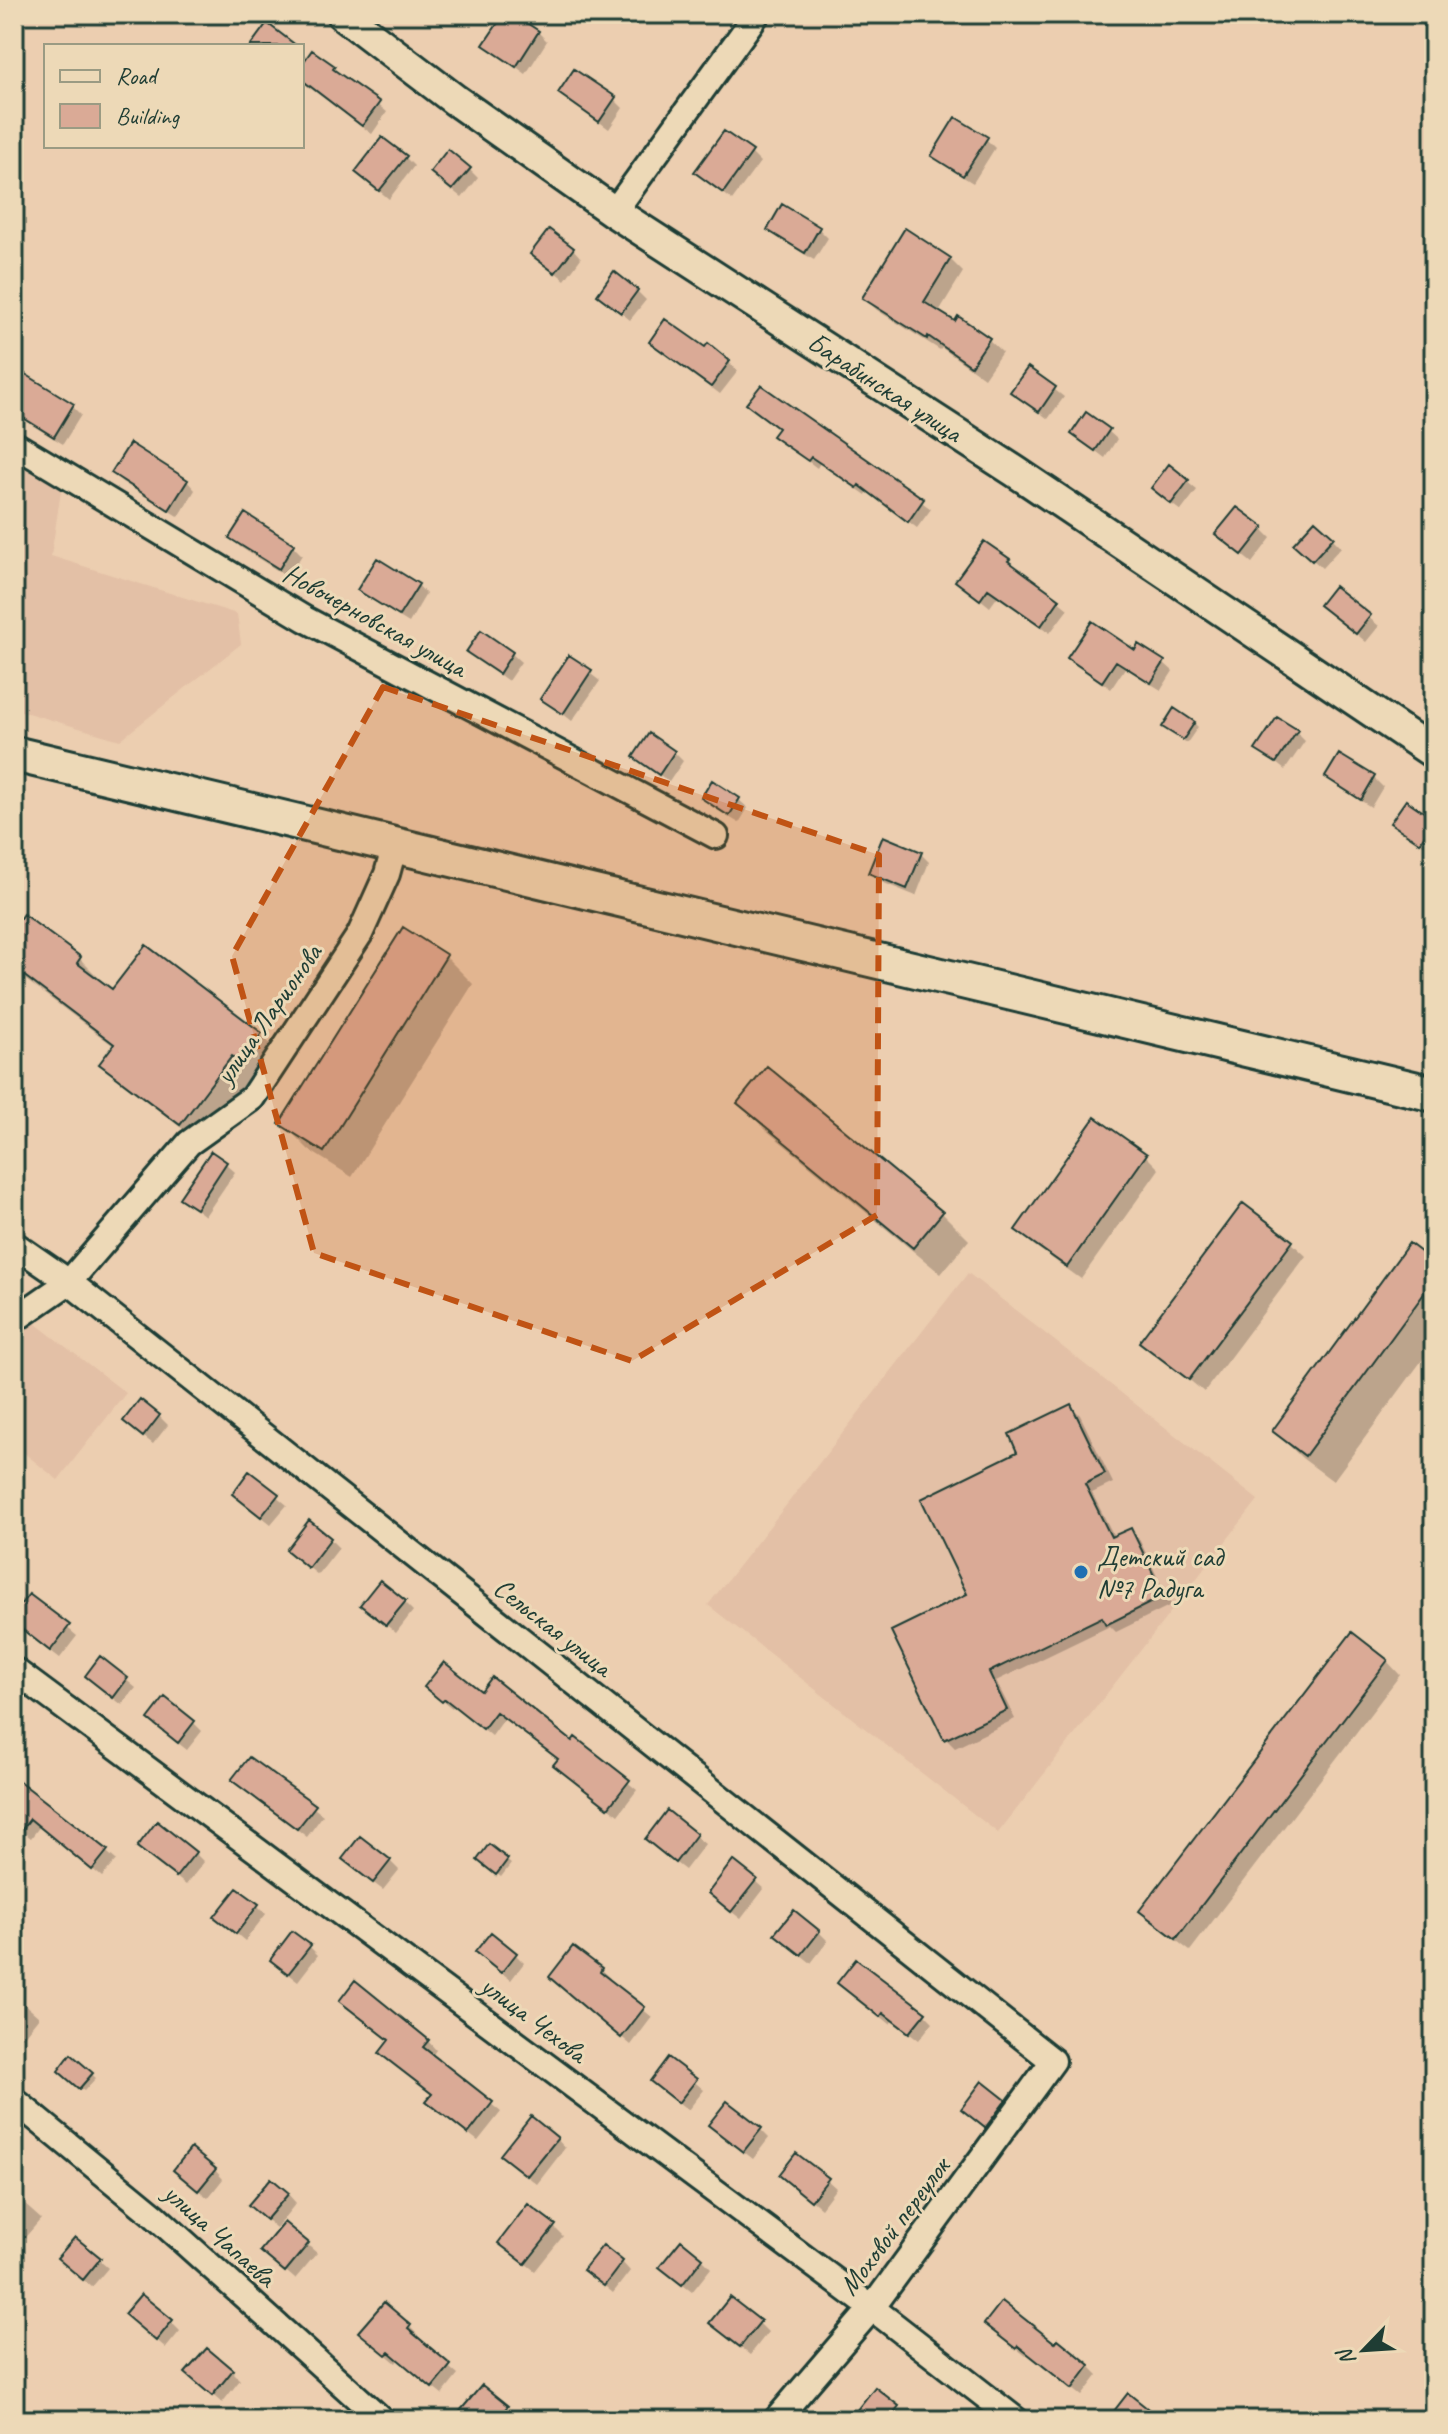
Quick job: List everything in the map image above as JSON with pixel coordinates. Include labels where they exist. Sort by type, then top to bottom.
[{"type":"main road","points":[[14,754],[1434,1094]]},
{"type":"street","name":"Барабинская улица","points":[[342,14],[455,100],[614,212],[1016,472],[1434,753]]},
{"type":"street","points":[[614,212],[757,14]]},
{"type":"street","name":"Новочерновская улица","points":[[14,444],[305,619],[716,836]]},
{"type":"street","name":"улица Ларионова","points":[[14,1320],[69,1282],[189,1143],[252,1098],[360,934],[387,874],[395,845]]},
{"type":"street","name":"Сельская улица","points":[[14,1244],[69,1282],[1053,2061]]},
{"type":"street","name":"улица Чехова","points":[[14,1670],[872,2308],[1016,2420]]},
{"type":"street","name":"Моховой переулок","points":[[776,2420],[872,2308],[1053,2061]]},
{"type":"street","name":"улица Чапаева","points":[[14,2100],[154,2215],[382,2420]]},
{"type":"highlighted area","points":[[383,687],[879,855],[877,1215],[632,1361],[314,1253],[232,956]]},
{"type":"shaded area","points":[[14,459],[62,485],[51,556],[237,614],[241,644],[120,740],[14,709]]},
{"type":"shaded area","points":[[968,1273],[1258,1500],[998,1833],[708,1605]]},
{"type":"shaded area","points":[[32,1321],[126,1393],[58,1480],[14,1445],[14,1343]]},
{"type":"building","points":[[504,14],[513,14],[539,31],[516,67],[483,45]]},
{"type":"building","points":[[267,23],[294,44],[251,44]]},
{"type":"building","points":[[312,50],[380,102],[362,126],[304,82],[304,61]]},
{"type":"building","points":[[574,69],[616,97],[599,122],[558,93]]},
{"type":"building","points":[[955,117],[988,137],[963,176],[931,156]]},
{"type":"building","points":[[724,131],[753,151],[723,193],[694,172]]},
{"type":"building","points":[[382,137],[407,156],[379,191],[355,172]]},
{"type":"building","points":[[448,149],[471,168],[452,190],[430,172]]},
{"type":"building","points":[[782,204],[820,227],[805,253],[767,230]]},
{"type":"building","points":[[905,228],[951,258],[924,302],[955,321],[958,316],[990,338],[971,366],[928,336],[927,339],[862,298]]},
{"type":"building","points":[[549,229],[574,248],[555,273],[530,254]]},
{"type":"building","points":[[614,271],[638,290],[621,313],[597,295]]},
{"type":"building","points":[[665,319],[705,347],[708,343],[730,361],[711,387],[649,342]]},
{"type":"building","points":[[1028,367],[1056,387],[1039,412],[1010,392]]},
{"type":"building","points":[[22,372],[74,404],[54,437],[14,412],[14,384]]},
{"type":"building","points":[[761,385],[924,499],[908,522],[859,485],[857,488],[811,457],[808,461],[772,436],[778,428],[746,404]]},
{"type":"building","points":[[1086,412],[1110,429],[1095,451],[1071,434]]},
{"type":"building","points":[[130,443],[188,480],[169,510],[111,473]]},
{"type":"building","points":[[1169,464],[1189,480],[1171,504],[1151,488]]},
{"type":"building","points":[[1237,507],[1264,527],[1242,555],[1215,534]]},
{"type":"building","points":[[245,513],[294,544],[279,569],[229,538]]},
{"type":"building","points":[[1315,520],[1334,537],[1312,561],[1293,544]]},
{"type":"building","points":[[984,541],[1060,599],[1041,626],[988,589],[980,600],[955,581]]},
{"type":"building","points":[[377,558],[419,584],[399,616],[357,590]]},
{"type":"building","points":[[1334,586],[1371,615],[1356,634],[1319,605]]},
{"type":"building","points":[[1092,621],[1135,650],[1138,644],[1165,661],[1151,683],[1116,661],[1102,682],[1067,658]]},
{"type":"building","points":[[481,630],[513,652],[499,674],[466,652]]},
{"type":"building","points":[[569,655],[592,670],[563,714],[540,699]]},
{"type":"building","points":[[1174,708],[1195,722],[1183,740],[1162,727]]},
{"type":"building","points":[[1277,717],[1298,730],[1276,763],[1255,750]]},
{"type":"building","points":[[649,733],[675,751],[659,775],[633,757]]},
{"type":"building","points":[[1339,754],[1375,776],[1361,800],[1325,777]]},
{"type":"building","points":[[712,780],[740,798],[729,816],[701,798]]},
{"type":"building","points":[[1406,800],[1434,819],[1420,843],[1390,823]]},
{"type":"building","points":[[883,836],[922,852],[907,889],[868,873]]},
{"type":"building","points":[[23,914],[81,957],[77,963],[112,989],[146,945],[262,1033],[241,1062],[232,1056],[180,1125],[99,1064],[114,1044],[14,968],[14,927]]},
{"type":"building","points":[[403,927],[447,955],[324,1152],[279,1124]]},
{"type":"building","points":[[767,1066],[943,1212],[913,1248],[737,1103]]},
{"type":"building","points":[[1095,1117],[1147,1154],[1067,1267],[1015,1230]]},
{"type":"building","points":[[211,1151],[227,1162],[196,1209],[179,1198]]},
{"type":"building","points":[[1243,1203],[1293,1241],[1189,1380],[1139,1342]]},
{"type":"building","points":[[1409,1243],[1434,1262],[1434,1280],[1305,1456],[1272,1431]]},
{"type":"building","points":[[140,1399],[160,1415],[143,1437],[123,1421]]},
{"type":"building","name":"Детский сад №7 Радуга","points":[[1071,1404],[1105,1474],[1085,1484],[1111,1537],[1131,1528],[1164,1596],[1106,1625],[1102,1617],[989,1672],[1007,1710],[944,1740],[891,1631],[967,1594],[921,1499],[1017,1452],[1009,1434]]},
{"type":"building","points":[[249,1471],[279,1494],[261,1517],[232,1494]]},
{"type":"building","points":[[309,1520],[331,1538],[308,1568],[286,1550]]},
{"type":"building","points":[[380,1580],[406,1601],[386,1625],[360,1605]]},
{"type":"building","points":[[29,1594],[70,1625],[50,1651],[14,1623],[14,1613]]},
{"type":"building","points":[[1352,1632],[1388,1660],[1176,1939],[1139,1911]]},
{"type":"building","points":[[100,1656],[128,1678],[113,1698],[85,1676]]},
{"type":"building","points":[[444,1662],[481,1691],[492,1677],[572,1741],[575,1737],[630,1780],[608,1808],[553,1765],[558,1759],[496,1712],[483,1729],[445,1699],[442,1702],[424,1687]]},
{"type":"building","points":[[165,1697],[195,1721],[178,1743],[148,1719]]},
{"type":"building","points":[[249,1757],[316,1805],[297,1829],[231,1780]]},
{"type":"building","points":[[14,1777],[108,1850],[92,1870],[30,1819],[14,1840]]},
{"type":"building","points":[[667,1810],[697,1834],[675,1863],[645,1839]]},
{"type":"building","points":[[157,1821],[196,1852],[176,1877],[137,1847]]},
{"type":"building","points":[[360,1836],[391,1860],[373,1883],[342,1859]]},
{"type":"building","points":[[489,1844],[508,1859],[496,1875],[477,1860]]},
{"type":"building","points":[[733,1860],[757,1879],[731,1912],[708,1893]]},
{"type":"building","points":[[237,1888],[259,1904],[236,1934],[214,1917]]},
{"type":"building","points":[[794,1910],[820,1931],[801,1955],[774,1934]]},
{"type":"building","points":[[292,1931],[311,1945],[288,1974],[270,1960]]},
{"type":"building","points":[[491,1932],[517,1953],[501,1973],[475,1952]]},
{"type":"building","points":[[573,1946],[645,2007],[621,2038],[549,1977]]},
{"type":"building","points":[[856,1959],[926,2012],[909,2033],[883,2013],[880,2017],[837,1983]]},
{"type":"building","points":[[355,1980],[429,2040],[423,2047],[493,2102],[468,2134],[426,2101],[432,2094],[379,2053],[389,2040],[339,2001]]},
{"type":"building","points":[[71,2054],[93,2073],[79,2089],[58,2071]]},
{"type":"building","points":[[668,2057],[697,2079],[678,2103],[650,2081]]},
{"type":"building","points":[[982,2081],[1006,2100],[985,2128],[961,2109]]},
{"type":"building","points":[[727,2101],[762,2128],[743,2152],[708,2125]]},
{"type":"building","points":[[531,2116],[558,2138],[527,2176],[500,2155]]},
{"type":"building","points":[[191,2148],[216,2169],[198,2191],[173,2170]]},
{"type":"building","points":[[796,2153],[829,2178],[811,2201],[779,2175]]},
{"type":"building","points":[[271,2178],[289,2193],[266,2220],[248,2205]]},
{"type":"building","points":[[528,2204],[556,2225],[525,2264],[498,2243]]},
{"type":"building","points":[[284,2222],[309,2243],[285,2272],[260,2251]]},
{"type":"building","points":[[75,2237],[101,2258],[83,2280],[57,2258]]},
{"type":"building","points":[[681,2240],[703,2258],[682,2285],[659,2267]]},
{"type":"building","points":[[603,2245],[623,2261],[604,2286],[583,2270]]},
{"type":"building","points":[[141,2294],[173,2320],[156,2341],[124,2314]]},
{"type":"building","points":[[730,2297],[761,2321],[740,2347],[709,2323]]},
{"type":"building","points":[[1002,2301],[1055,2343],[1058,2339],[1090,2365],[1072,2389],[1018,2346],[1016,2349],[984,2324]]},
{"type":"building","points":[[384,2302],[411,2325],[408,2329],[451,2365],[432,2388],[389,2352],[386,2355],[358,2332]]},
{"type":"building","points":[[207,2348],[233,2370],[212,2396],[185,2373]]},
{"type":"building","points":[[482,2385],[508,2406],[496,2420],[470,2420],[460,2411]]},
{"type":"building","points":[[875,2387],[899,2406],[888,2420],[849,2420]]},
{"type":"building","points":[[1128,2393],[1162,2420],[1107,2420]]},
{"type":"place","name":"Детский сад №7 Радуга","points":[[1081,1572]]}]
